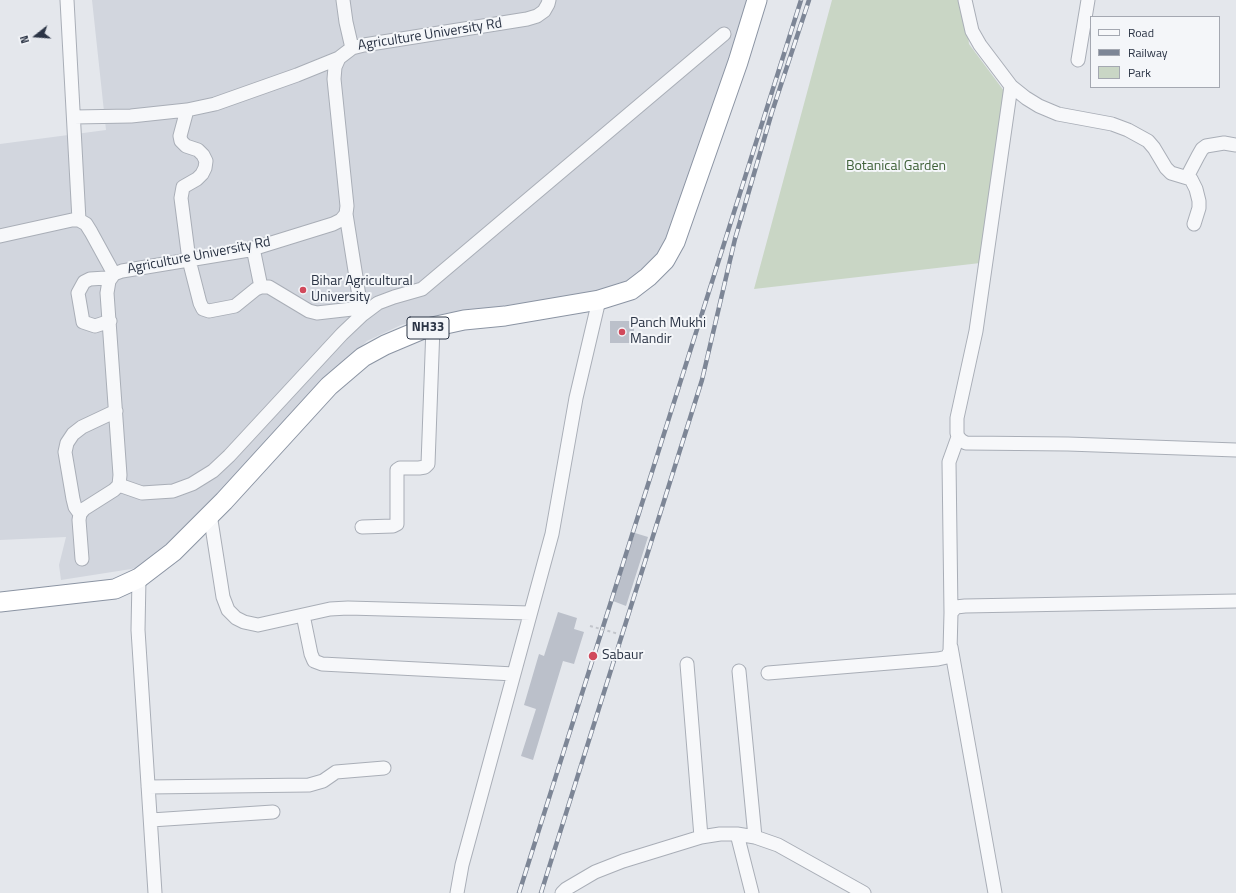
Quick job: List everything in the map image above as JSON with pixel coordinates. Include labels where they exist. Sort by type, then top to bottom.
[{"type":"highway","name":"NH33","points":[[0,602],[115,588],[139,578],[173,552],[329,386],[363,357],[423,329],[464,320],[505,316],[599,300],[631,290],[648,277],[665,260],[675,242],[738,62],[757,0]]},
{"type":"street","points":[[67,0],[79,220]]},
{"type":"street","points":[[343,0],[352,48]]},
{"type":"street","name":"Agriculture University Rd","points":[[119,485],[120,475],[116,411],[107,293],[111,277],[122,271],[253,248],[334,224],[341,220],[346,214],[347,206],[334,79],[335,67],[339,58],[352,48],[527,19],[537,16],[544,11],[549,0]]},
{"type":"street","points":[[965,0],[972,31],[1011,86],[1039,106],[1058,114],[1112,124],[1139,135],[1154,148],[1166,168],[1171,173],[1187,177],[1194,183],[1198,195],[1199,208],[1194,224]]},
{"type":"street","points":[[1078,60],[1088,0]]},
{"type":"street","points":[[187,110],[180,136],[181,141],[186,146],[198,150],[206,161],[202,174],[197,179],[183,187],[181,191],[189,260],[203,309],[209,311],[235,306],[256,289],[261,287],[269,287],[309,311],[317,313],[361,312],[394,297],[422,289],[724,34]]},
{"type":"street","points":[[74,117],[131,116],[187,110],[222,101],[297,75],[339,58]]},
{"type":"street","points":[[995,893],[951,645],[949,462],[958,437],[957,418],[976,331],[1011,86]]},
{"type":"street","points":[[1187,177],[1202,149],[1206,146],[1224,143],[1236,145]]},
{"type":"street","points":[[82,559],[78,520],[84,509],[114,490],[119,485],[142,493],[173,491],[192,484],[208,474],[229,456],[361,312],[346,214]]},
{"type":"street","points":[[0,236],[72,220],[79,220],[86,224],[111,277],[90,279],[84,282],[78,293],[83,322],[95,326],[110,321]]},
{"type":"street","points":[[253,248],[261,287]]},
{"type":"street","points":[[457,893],[462,865],[552,534],[576,398],[599,300]]},
{"type":"street","points":[[362,527],[393,526],[397,524],[397,470],[400,468],[425,467],[428,464],[433,327]]},
{"type":"street","points":[[80,514],[75,507],[73,499],[66,452],[67,443],[73,434],[82,427],[116,411]]},
{"type":"street","points":[[958,437],[966,443],[1068,444],[1236,450]]},
{"type":"street","points":[[210,514],[224,597],[228,610],[236,618],[244,622],[258,625],[330,609],[348,608],[530,614]]},
{"type":"street","points":[[139,578],[138,630],[155,893]]},
{"type":"street","points":[[951,613],[956,607],[965,606],[1236,601]]},
{"type":"street","points":[[303,615],[311,654],[314,661],[322,664],[514,674]]},
{"type":"street","points":[[768,673],[938,659],[947,657],[951,645]]},
{"type":"street","points":[[687,664],[701,837]]},
{"type":"street","points":[[739,671],[755,837]]},
{"type":"street","points":[[148,787],[309,785],[323,781],[336,772],[384,768]]},
{"type":"street","points":[[150,820],[273,812]]},
{"type":"street","points":[[562,893],[566,889],[595,872],[672,845],[701,837],[720,834],[737,834],[755,837],[778,845],[864,893]]},
{"type":"street","points":[[737,834],[752,893]]},
{"type":"path","points":[[590,626],[619,634]]},
{"type":"shaded area","name":"Bihar Agricultural University","points":[[92,0],[748,0],[669,240],[648,268],[626,285],[587,295],[447,313],[401,325],[367,341],[335,373],[183,537],[144,567],[61,580],[59,565],[66,537],[0,540],[0,144],[106,130]]},
{"type":"green space","name":"Botanical Garden","points":[[832,0],[964,0],[969,44],[1010,99],[989,262],[754,289]]},
{"type":"building","name":"Panch Mukhi Mandir","points":[[610,321],[634,321],[634,343],[610,343]]},
{"type":"building","points":[[635,533],[648,537],[626,606],[613,601]]},
{"type":"building","points":[[558,612],[577,618],[574,629],[584,632],[574,664],[563,661],[533,760],[521,756],[536,709],[524,705],[539,654],[544,656]]},
{"type":"railway","points":[[519,893],[801,0]]},
{"type":"railway","points":[[541,893],[702,380],[735,239],[772,112],[809,0]]},
{"type":"place","name":"Bihar Agricultural University","points":[[303,290]]},
{"type":"place","name":"Panch Mukhi Mandir","points":[[622,332]]},
{"type":"place","name":"Sabaur","points":[[593,656]]}]
